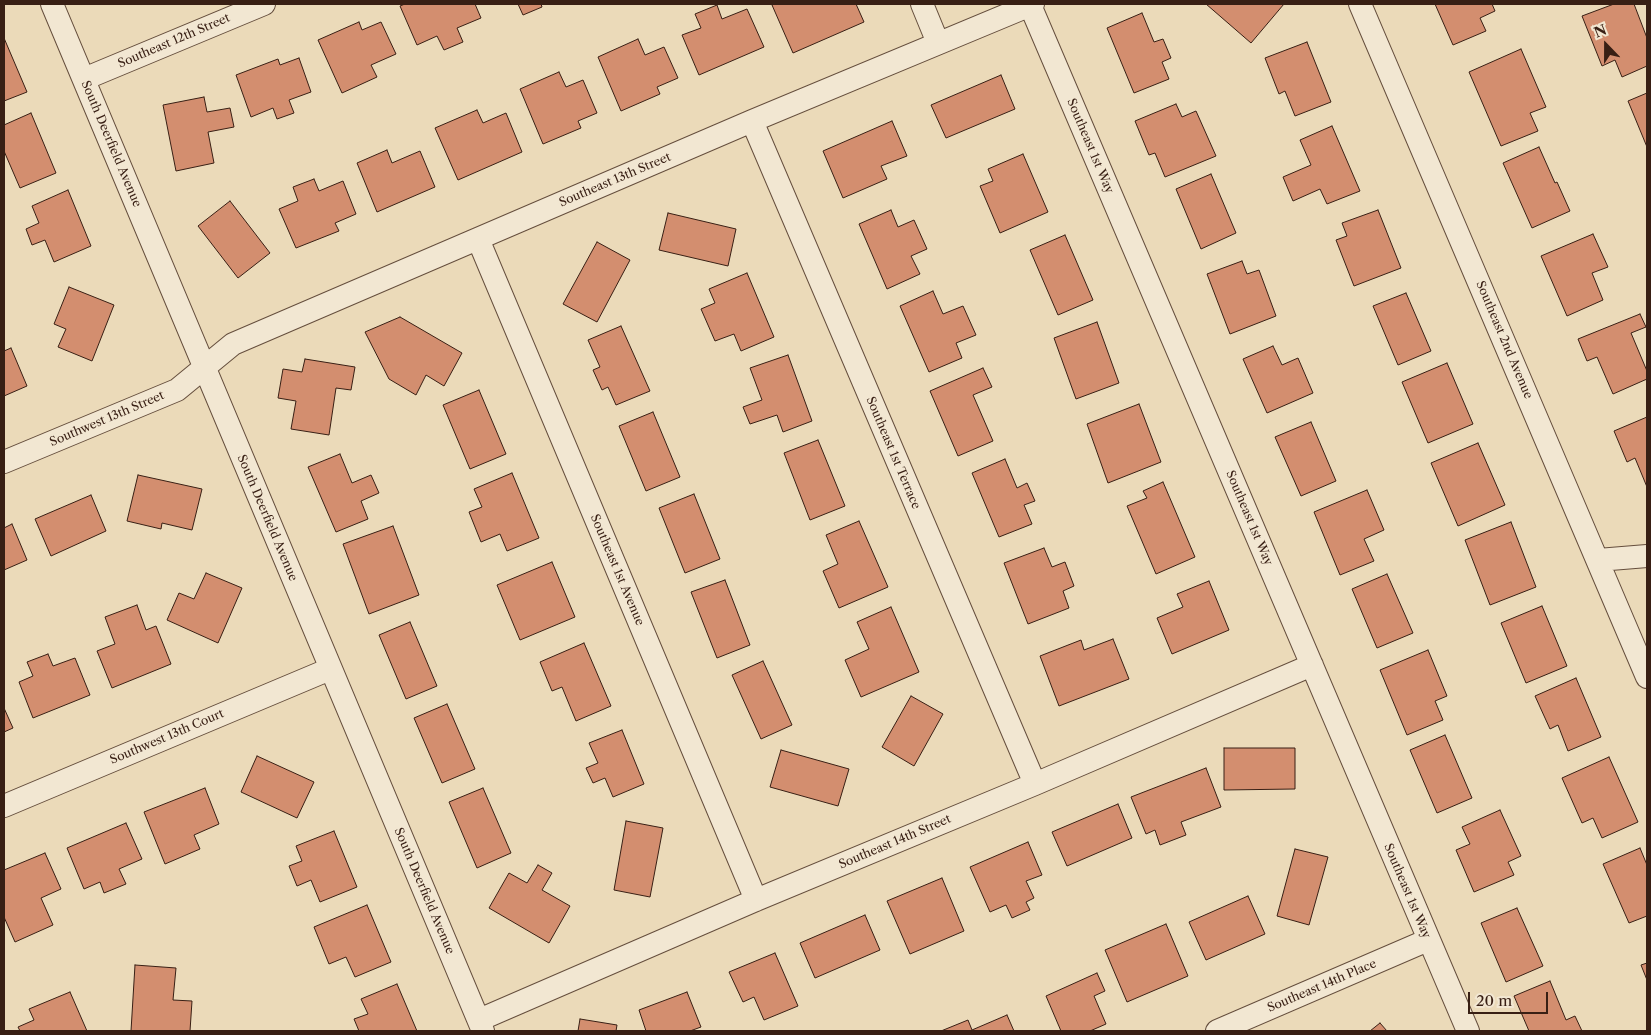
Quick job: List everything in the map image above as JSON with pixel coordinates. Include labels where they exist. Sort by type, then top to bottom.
[{"type":"street","name":"South Deerfield Avenue","points":[[52,4],[481,1026]]},
{"type":"street","name":"Southeast 12th Street","points":[[84,79],[264,4]]},
{"type":"street","points":[[922,4],[938,42]]},
{"type":"street","name":"Southeast 13th Street","points":[[204,366],[233,344],[752,121],[1031,4]]},
{"type":"street","name":"Southeast 1st Way","points":[[1031,4],[1468,1031]]},
{"type":"street","name":"Southeast 2nd Avenue","points":[[1360,4],[1647,677]]},
{"type":"street","name":"Southeast 1st Terrace","points":[[752,121],[1035,784]]},
{"type":"street","name":"Southeast 1st Avenue","points":[[478,239],[756,900]]},
{"type":"street","name":"Southwest 13th Street","points":[[4,462],[177,390],[204,366]]},
{"type":"street","points":[[1598,560],[1647,556]]},
{"type":"street","name":"Southeast 14th Street","points":[[481,1026],[756,900],[1035,784],[1312,665]]},
{"type":"street","name":"Southwest 13th Court","points":[[4,806],[330,669]]},
{"type":"street","name":"Southeast 14th Place","points":[[1216,1031],[1428,940]]},
{"type":"building","points":[[405,4],[475,4],[481,18],[457,28],[463,42],[444,50],[437,36],[417,45],[400,6]]},
{"type":"building","points":[[518,4],[541,4],[542,7],[523,15]]},
{"type":"building","points":[[856,4],[864,22],[793,53],[772,5]]},
{"type":"building","points":[[1206,4],[1284,4],[1251,43]]},
{"type":"building","points":[[1435,4],[1492,4],[1495,11],[1480,18],[1486,31],[1453,45]]},
{"type":"building","points":[[1614,4],[1634,4],[1647,38],[1647,66],[1622,77],[1615,60],[1602,66],[1582,16]]},
{"type":"building","points":[[717,5],[722,19],[747,9],[764,47],[699,75],[682,35],[701,28],[695,14]]},
{"type":"building","points":[[1142,13],[1154,42],[1163,39],[1171,58],[1162,62],[1169,79],[1134,93],[1107,28]]},
{"type":"building","points":[[359,22],[362,30],[381,22],[396,54],[371,65],[377,77],[342,93],[318,40]]},
{"type":"building","points":[[4,38],[27,92],[4,101]]},
{"type":"building","points":[[638,39],[645,55],[664,47],[678,78],[657,87],[660,94],[621,111],[598,57]]},
{"type":"building","points":[[1307,42],[1331,102],[1295,116],[1285,91],[1279,94],[1265,58]]},
{"type":"building","points":[[1521,49],[1546,107],[1530,113],[1538,131],[1501,146],[1469,72]]},
{"type":"building","points":[[299,58],[311,92],[289,100],[294,113],[277,119],[273,108],[251,117],[236,75],[278,59],[280,65]]},
{"type":"building","points":[[559,72],[566,87],[583,80],[597,113],[578,121],[581,128],[543,144],[520,89]]},
{"type":"building","points":[[1001,75],[1015,109],[946,138],[931,105]]},
{"type":"building","points":[[1647,93],[1647,147],[1628,101]]},
{"type":"building","points":[[204,97],[207,112],[230,108],[234,127],[208,132],[214,163],[176,171],[163,105]]},
{"type":"building","points":[[1176,104],[1182,117],[1196,111],[1216,156],[1165,177],[1155,153],[1149,155],[1135,121]]},
{"type":"building","points":[[477,110],[483,123],[506,113],[522,152],[458,180],[435,128]]},
{"type":"building","points":[[31,113],[56,173],[20,188],[4,151],[4,125]]},
{"type":"building","points":[[892,121],[907,156],[881,166],[887,179],[843,198],[823,151]]},
{"type":"building","points":[[1332,126],[1360,191],[1327,204],[1320,189],[1293,201],[1283,177],[1311,165],[1300,140]]},
{"type":"building","points":[[1539,147],[1570,211],[1532,228],[1503,163]]},
{"type":"building","points":[[387,150],[392,163],[420,151],[435,187],[377,212],[357,163]]},
{"type":"building","points":[[1023,154],[1048,212],[1000,233],[980,186],[993,181],[988,169]]},
{"type":"building","points":[[1211,174],[1236,233],[1201,249],[1176,189]]},
{"type":"building","points":[[314,179],[319,191],[343,181],[356,214],[335,223],[339,231],[296,248],[279,209],[298,201],[293,187]]},
{"type":"building","points":[[68,190],[91,246],[54,262],[45,240],[32,245],[26,229],[39,223],[32,206]]},
{"type":"building","points":[[230,201],[270,253],[238,278],[198,226]]},
{"type":"building","points":[[891,210],[898,227],[914,220],[927,249],[911,256],[920,274],[887,289],[859,224]]},
{"type":"building","points":[[1378,210],[1401,268],[1354,286],[1336,240],[1347,236],[1342,223]]},
{"type":"building","points":[[668,213],[736,229],[728,266],[659,250]]},
{"type":"building","points":[[1593,234],[1608,267],[1592,273],[1603,300],[1567,316],[1541,256]]},
{"type":"building","points":[[1065,235],[1093,300],[1058,315],[1030,250]]},
{"type":"building","points":[[597,242],[630,260],[597,322],[563,304]]},
{"type":"building","points":[[1242,261],[1247,274],[1259,270],[1276,316],[1230,334],[1207,274]]},
{"type":"building","points":[[747,273],[774,337],[741,351],[734,334],[715,341],[701,309],[715,303],[709,289]]},
{"type":"building","points":[[69,287],[114,305],[92,361],[58,347],[66,329],[54,324]]},
{"type":"building","points":[[933,291],[943,314],[963,306],[976,335],[956,343],[962,358],[929,372],[900,306]]},
{"type":"building","points":[[1406,293],[1431,351],[1398,365],[1373,306]]},
{"type":"building","points":[[1640,314],[1646,327],[1631,333],[1647,371],[1647,379],[1613,394],[1597,357],[1587,361],[1578,339]]},
{"type":"building","points":[[400,317],[462,353],[444,386],[426,375],[416,395],[389,379],[365,332]]},
{"type":"building","points":[[1097,322],[1119,383],[1076,399],[1054,338]]},
{"type":"building","points":[[621,326],[650,391],[616,405],[608,387],[602,390],[593,370],[600,367],[588,340]]},
{"type":"building","points":[[1273,346],[1282,365],[1298,358],[1313,393],[1267,413],[1243,359]]},
{"type":"building","points":[[11,348],[27,386],[4,396],[4,351]]},
{"type":"building","points":[[788,355],[812,421],[783,432],[777,415],[750,424],[743,407],[762,400],[750,368]]},
{"type":"building","points":[[305,359],[355,367],[351,390],[336,388],[329,435],[291,429],[296,401],[278,398],[283,369],[302,372]]},
{"type":"building","points":[[1447,363],[1473,424],[1428,443],[1402,382]]},
{"type":"building","points":[[983,368],[992,387],[973,395],[993,441],[958,456],[930,391]]},
{"type":"building","points":[[479,390],[506,454],[470,469],[443,405]]},
{"type":"building","points":[[1139,404],[1161,462],[1108,483],[1087,424]]},
{"type":"building","points":[[653,412],[680,477],[646,491],[619,426]]},
{"type":"building","points":[[1647,417],[1647,487],[1635,458],[1627,462],[1614,431]]},
{"type":"building","points":[[1311,422],[1336,481],[1301,496],[1275,437]]},
{"type":"building","points":[[818,440],[845,506],[810,520],[784,453]]},
{"type":"building","points":[[1478,443],[1505,505],[1458,526],[1431,463]]},
{"type":"building","points":[[340,454],[352,483],[371,475],[379,493],[361,501],[368,519],[336,532],[308,467]]},
{"type":"building","points":[[1005,459],[1017,488],[1027,483],[1035,501],[1024,505],[1032,524],[999,537],[972,473]]},
{"type":"building","points":[[512,473],[539,538],[507,551],[500,534],[481,542],[469,512],[482,507],[474,489]]},
{"type":"building","points":[[138,475],[202,489],[192,530],[162,523],[161,529],[127,521]]},
{"type":"building","points":[[1163,482],[1195,557],[1156,574],[1127,506],[1147,498],[1143,491]]},
{"type":"building","points":[[1367,490],[1384,530],[1364,539],[1374,561],[1340,575],[1314,512]]},
{"type":"building","points":[[694,494],[720,559],[685,573],[659,508]]},
{"type":"building","points":[[91,495],[106,531],[51,556],[35,519]]},
{"type":"building","points":[[859,521],[888,587],[839,608],[823,571],[838,564],[826,535]]},
{"type":"building","points":[[1511,522],[1536,587],[1490,605],[1465,540]]},
{"type":"building","points":[[12,524],[27,560],[4,570],[4,528]]},
{"type":"building","points":[[393,526],[419,595],[369,614],[343,544]]},
{"type":"building","points":[[1044,548],[1052,567],[1065,562],[1074,586],[1063,591],[1069,608],[1028,624],[1004,563]]},
{"type":"building","points":[[552,562],[575,617],[520,640],[497,585]]},
{"type":"building","points":[[206,573],[242,588],[218,643],[167,620],[179,593],[194,599]]},
{"type":"building","points":[[1387,574],[1413,633],[1377,648],[1352,589]]},
{"type":"building","points":[[725,580],[750,645],[717,658],[691,592]]},
{"type":"building","points":[[1209,581],[1229,630],[1172,654],[1157,618],[1183,607],[1177,594]]},
{"type":"building","points":[[137,605],[146,630],[156,626],[171,664],[112,688],[97,651],[115,644],[105,617]]},
{"type":"building","points":[[1542,606],[1567,666],[1526,683],[1501,623]]},
{"type":"building","points":[[891,607],[919,672],[861,697],[845,660],[869,649],[857,622]]},
{"type":"building","points":[[410,622],[437,686],[406,699],[379,635]]},
{"type":"building","points":[[1113,639],[1129,679],[1059,706],[1040,656],[1081,640],[1084,650]]},
{"type":"building","points":[[584,643],[611,706],[576,721],[562,687],[552,691],[540,662]]},
{"type":"building","points":[[1428,650],[1447,696],[1435,701],[1443,720],[1407,735],[1380,670]]},
{"type":"building","points":[[48,654],[53,666],[75,658],[90,695],[33,718],[19,682],[33,676],[27,662]]},
{"type":"building","points":[[763,661],[792,725],[761,739],[732,675]]},
{"type":"building","points":[[1576,678],[1601,737],[1568,751],[1558,725],[1550,729],[1535,696]]},
{"type":"building","points":[[911,696],[943,714],[914,766],[882,747]]},
{"type":"building","points":[[447,704],[475,769],[442,783],[414,718]]},
{"type":"building","points":[[4,708],[13,728],[4,732]]},
{"type":"building","points":[[622,730],[644,784],[613,797],[605,778],[593,783],[586,768],[598,763],[589,743]]},
{"type":"building","points":[[1445,735],[1472,798],[1437,813],[1410,750]]},
{"type":"building","points":[[1224,748],[1295,748],[1295,789],[1224,790]]},
{"type":"building","points":[[781,750],[849,769],[838,806],[770,787]]},
{"type":"building","points":[[257,756],[314,782],[297,818],[241,792]]},
{"type":"building","points":[[1609,757],[1638,822],[1602,838],[1593,818],[1582,823],[1562,778]]},
{"type":"building","points":[[1206,768],[1221,807],[1181,822],[1186,835],[1160,845],[1155,830],[1146,834],[1131,797]]},
{"type":"building","points":[[205,788],[219,824],[194,835],[200,849],[165,864],[144,812]]},
{"type":"building","points":[[483,788],[511,853],[477,868],[449,802]]},
{"type":"building","points":[[1118,804],[1132,838],[1067,866],[1052,832]]},
{"type":"building","points":[[1500,810],[1521,856],[1508,862],[1514,875],[1474,892],[1456,850],[1470,844],[1462,827]]},
{"type":"building","points":[[626,821],[663,828],[650,897],[614,890]]},
{"type":"building","points":[[126,823],[142,859],[119,869],[126,884],[104,893],[100,882],[84,889],[67,848]]},
{"type":"building","points":[[334,831],[357,887],[320,902],[311,880],[297,886],[289,866],[302,861],[296,846]]},
{"type":"building","points":[[1028,842],[1042,875],[1026,881],[1034,898],[1026,902],[1030,910],[1012,918],[1006,905],[990,912],[970,867]]},
{"type":"building","points":[[1640,848],[1647,865],[1647,916],[1629,923],[1603,864]]},
{"type":"building","points":[[1295,849],[1328,857],[1309,925],[1277,916]]},
{"type":"building","points":[[45,853],[61,889],[41,898],[53,925],[15,942],[4,917],[4,870]]},
{"type":"building","points":[[538,865],[552,873],[542,890],[570,906],[549,943],[489,908],[509,873],[527,883]]},
{"type":"building","points":[[942,878],[964,931],[910,954],[887,901]]},
{"type":"building","points":[[1248,896],[1265,934],[1206,960],[1189,922]]},
{"type":"building","points":[[367,905],[391,962],[355,977],[346,957],[329,964],[314,927]]},
{"type":"building","points":[[1517,908],[1543,966],[1506,982],[1481,923]]},
{"type":"building","points":[[865,915],[880,950],[815,978],[800,943]]},
{"type":"building","points":[[1166,924],[1188,976],[1127,1002],[1105,950]]},
{"type":"building","points":[[775,953],[798,1006],[764,1020],[754,997],[743,1002],[729,972]]},
{"type":"building","points":[[1647,963],[1647,980],[1641,965]]},
{"type":"building","points":[[135,965],[176,968],[173,1000],[192,1001],[190,1031],[131,1031]]},
{"type":"building","points":[[1097,973],[1105,991],[1094,996],[1106,1024],[1090,1031],[1061,1031],[1046,996]]},
{"type":"building","points":[[1550,981],[1566,1020],[1575,1016],[1582,1031],[1529,1031],[1514,996]]},
{"type":"building","points":[[397,984],[417,1031],[359,1031],[354,1019],[368,1014],[361,999]]},
{"type":"building","points":[[70,992],[87,1031],[20,1031],[18,1027],[34,1020],[29,1009]]},
{"type":"building","points":[[687,992],[701,1027],[690,1031],[646,1031],[639,1010]]},
{"type":"building","points":[[1007,1015],[1014,1031],[941,1031],[968,1020],[972,1030]]},
{"type":"building","points":[[580,1019],[617,1025],[616,1031],[578,1031]]},
{"type":"building","points":[[1380,1023],[1387,1031],[1370,1031]]}]
